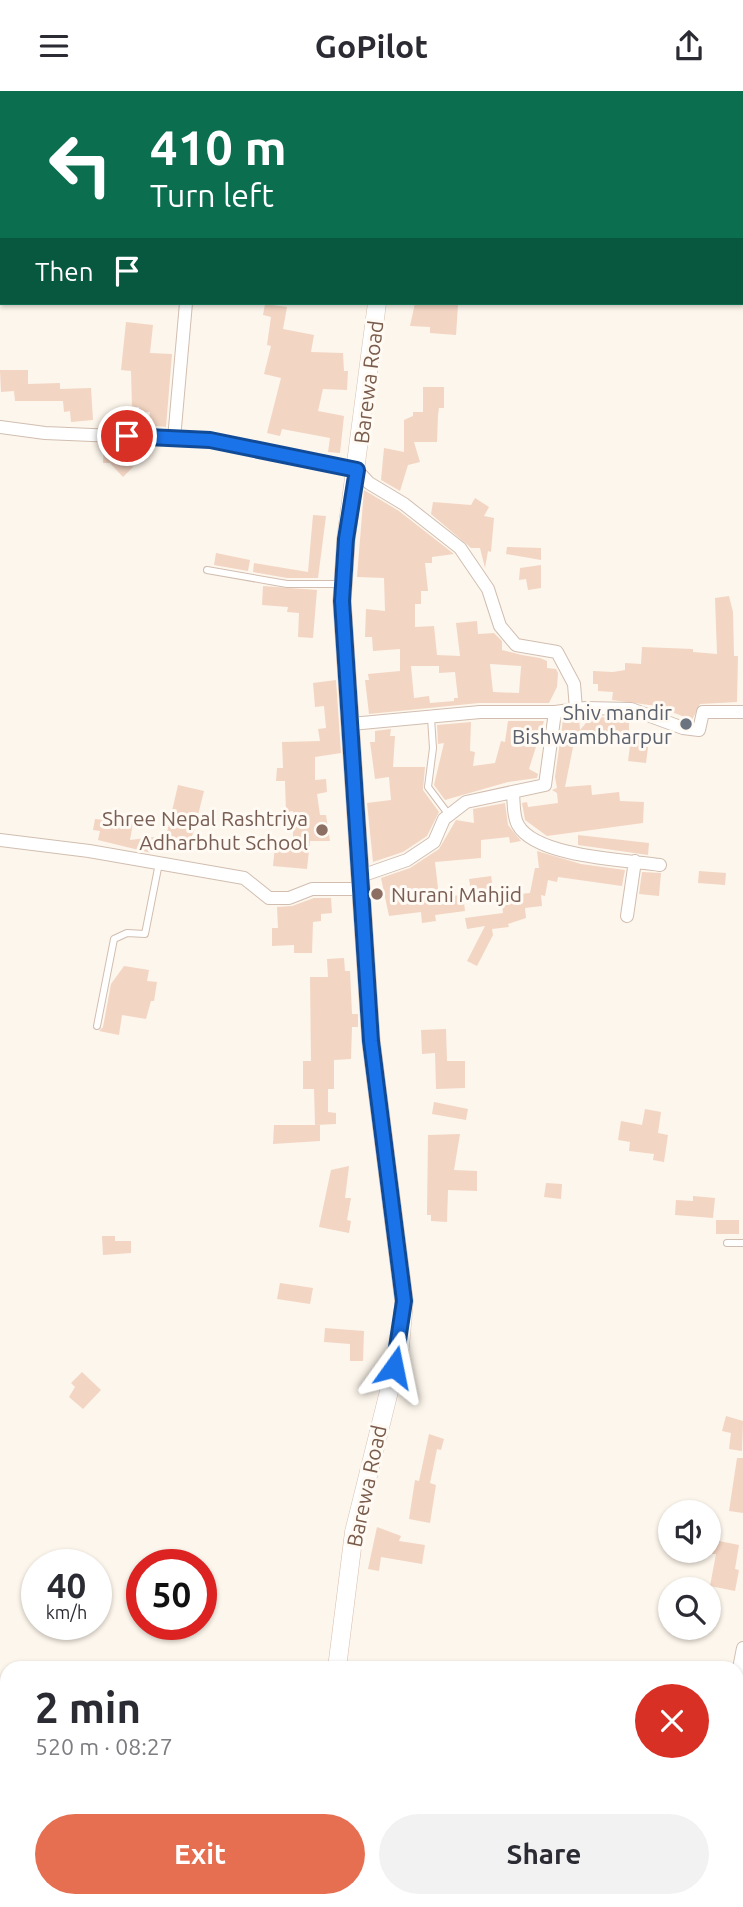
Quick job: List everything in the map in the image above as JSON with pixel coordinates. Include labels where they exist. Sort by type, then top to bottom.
[{"type":"main road","name":"Barewa Road","points":[[338,1661],[354,1532],[400,1346],[404,1301],[371,1041],[358,883],[343,584],[346,539],[377,305]]},
{"type":"street","points":[[174,439],[186,305]]},
{"type":"street","points":[[0,427],[45,433],[210,440],[357,470],[369,484],[404,504],[460,548],[488,589],[500,626],[516,645],[557,652],[574,684],[576,709]]},
{"type":"street","points":[[351,724],[480,712],[631,709],[683,728],[699,730],[703,712],[743,712]]},
{"type":"street","points":[[0,840],[159,863],[244,879],[269,898],[289,898],[312,890],[358,883],[434,842],[444,818],[466,802],[545,785],[555,712]]},
{"type":"street","points":[[513,794],[516,822],[523,833],[536,842],[557,850],[660,865]]},
{"type":"street","points":[[627,916],[635,861]]},
{"type":"lane","points":[[207,570],[287,584],[343,584]]},
{"type":"lane","points":[[431,718],[433,748],[428,787],[449,815]]},
{"type":"lane","points":[[97,1026],[114,939],[127,933],[145,934],[159,863]]},
{"type":"lane","points":[[727,1243],[743,1243]]},
{"type":"building","points":[[265,305],[287,307],[283,329],[314,335],[311,352],[343,353],[344,371],[348,371],[347,390],[323,389],[318,411],[344,416],[340,453],[328,452],[330,438],[282,429],[280,436],[267,433],[281,378],[264,374],[271,346],[267,345],[271,317],[263,315]]},
{"type":"building","points":[[415,305],[458,305],[456,335],[430,333],[430,327],[410,326]]},
{"type":"building","points":[[126,322],[153,325],[150,353],[172,354],[166,427],[148,425],[150,412],[139,413],[139,407],[132,407],[131,371],[121,370]]},
{"type":"building","points":[[0,370],[28,370],[28,384],[60,383],[60,389],[91,388],[93,420],[71,422],[70,411],[64,412],[63,401],[15,401],[14,391],[1,392]]},
{"type":"building","points":[[423,387],[444,387],[444,408],[439,408],[437,442],[414,442],[420,462],[408,465],[400,491],[381,480],[384,448],[404,452],[404,420],[413,416],[413,412],[423,412]]},
{"type":"building","points":[[104,444],[134,446],[134,466],[123,477],[110,463],[103,463]]},
{"type":"building","points":[[364,490],[399,511],[454,554],[432,557],[432,563],[425,563],[428,591],[421,591],[421,604],[415,604],[415,627],[434,626],[437,655],[460,656],[456,623],[477,621],[478,634],[494,633],[502,641],[502,650],[540,658],[547,661],[547,668],[556,669],[557,687],[549,703],[479,703],[369,714],[365,680],[369,680],[368,674],[400,671],[400,649],[373,651],[372,637],[365,637],[366,609],[385,611],[384,578],[357,577]],"holes":[[[522,655],[519,693],[493,692],[490,664],[521,666]],[[411,666],[439,666],[439,673],[455,672],[458,698],[454,698],[454,701],[430,703],[429,696],[414,698]]]},
{"type":"building","points":[[475,498],[489,507],[484,516],[494,518],[491,552],[488,551],[485,568],[480,548],[471,548],[431,514],[433,502],[471,505]]},
{"type":"building","points":[[313,515],[326,516],[318,578],[287,578],[253,572],[254,563],[308,572]]},
{"type":"building","points":[[507,547],[541,548],[541,560],[506,554]]},
{"type":"building","points":[[216,553],[250,560],[248,571],[214,565]]},
{"type":"building","points":[[541,565],[541,588],[528,590],[526,579],[519,580],[520,568]]},
{"type":"building","points":[[263,586],[317,590],[313,638],[298,637],[299,613],[287,612],[288,607],[262,605]]},
{"type":"building","points":[[729,596],[733,612],[734,656],[738,656],[737,702],[700,704],[692,720],[657,706],[612,700],[613,692],[598,691],[598,684],[593,684],[593,671],[613,672],[625,670],[625,663],[641,664],[642,647],[693,649],[693,652],[717,654],[715,598]]},
{"type":"building","points":[[336,680],[341,753],[315,757],[315,780],[326,779],[327,792],[317,794],[320,815],[326,815],[330,841],[310,841],[307,869],[273,866],[275,846],[293,848],[293,811],[286,812],[285,781],[276,781],[277,768],[283,768],[282,742],[320,741],[318,729],[326,728],[324,706],[315,707],[313,683]]},
{"type":"building","points":[[591,717],[629,718],[629,735],[575,737],[565,787],[591,785],[592,795],[619,792],[620,801],[644,802],[643,823],[547,836],[525,820],[522,803],[527,802],[528,807],[558,803],[557,793],[552,790],[557,788],[555,777],[563,720],[579,718],[580,730]]},
{"type":"building","points":[[508,721],[544,721],[529,769],[538,774],[537,778],[508,782],[445,800],[434,785],[444,743],[438,744],[437,725],[471,722],[470,751],[475,752],[473,766],[495,763],[501,741],[505,742]]},
{"type":"building","points":[[391,729],[390,736],[395,736],[393,767],[425,767],[423,790],[439,812],[427,836],[403,852],[373,862],[367,803],[391,800],[389,777],[375,779],[370,742],[375,742],[375,731]]},
{"type":"building","points":[[631,738],[649,740],[646,763],[628,761]]},
{"type":"building","points":[[178,785],[204,791],[191,838],[165,841]]},
{"type":"building","points":[[505,803],[508,825],[521,841],[510,843],[509,837],[481,840],[481,858],[435,862],[439,897],[463,895],[465,911],[435,915],[436,921],[422,923],[421,912],[389,916],[381,878],[410,868],[439,849],[456,820],[474,823],[473,809]]},
{"type":"building","points":[[95,819],[133,823],[130,840],[154,837],[151,853],[98,840],[100,831],[93,830]]},
{"type":"building","points":[[578,835],[649,843],[648,855],[578,845]]},
{"type":"building","points":[[537,851],[581,864],[625,870],[622,886],[558,877],[557,882],[548,880],[545,896],[541,895],[542,906],[525,908],[526,918],[508,924],[509,927],[492,929],[493,935],[477,966],[467,961],[485,926],[467,929],[465,918],[503,913],[501,896],[530,893],[535,868],[539,868]]},
{"type":"building","points":[[699,871],[726,873],[725,885],[698,883]]},
{"type":"building","points":[[642,872],[661,873],[659,896],[639,894]]},
{"type":"building","points":[[491,876],[493,888],[471,891],[469,879]]},
{"type":"building","points":[[314,898],[331,898],[332,913],[321,914],[321,921],[313,922],[312,953],[294,953],[294,945],[272,946],[272,928],[278,928],[277,907],[292,906]]},
{"type":"building","points":[[344,958],[345,971],[350,971],[352,1014],[358,1014],[358,1027],[352,1027],[351,1059],[334,1060],[334,1089],[328,1089],[328,1112],[336,1113],[336,1124],[316,1125],[320,1125],[320,1141],[273,1144],[274,1125],[315,1125],[314,1089],[303,1089],[303,1061],[311,1061],[310,977],[328,977],[327,959]]},
{"type":"building","points":[[124,966],[149,970],[147,981],[157,982],[154,1001],[151,1001],[146,1019],[122,1015],[119,1035],[99,1031],[103,1027],[111,984]]},
{"type":"building","points":[[446,1029],[447,1061],[465,1061],[465,1088],[436,1089],[435,1053],[422,1054],[421,1030]]},
{"type":"building","points":[[434,1102],[468,1109],[466,1120],[432,1114]]},
{"type":"building","points":[[645,1109],[661,1112],[658,1133],[668,1135],[664,1162],[653,1160],[654,1154],[629,1151],[630,1142],[618,1140],[621,1121],[642,1125]]},
{"type":"building","points":[[460,1134],[454,1170],[477,1171],[477,1191],[448,1190],[447,1222],[431,1221],[431,1215],[427,1215],[428,1135]]},
{"type":"building","points":[[349,1166],[345,1198],[351,1198],[347,1220],[351,1221],[349,1233],[319,1227],[331,1170]]},
{"type":"building","points":[[546,1183],[562,1184],[561,1199],[544,1197]]},
{"type":"building","points":[[693,1196],[715,1198],[713,1218],[675,1215],[676,1200],[693,1201]]},
{"type":"building","points":[[716,1220],[739,1220],[739,1234],[716,1234]]},
{"type":"building","points":[[102,1236],[115,1236],[115,1241],[131,1241],[131,1253],[103,1255]]},
{"type":"building","points":[[280,1283],[313,1288],[310,1304],[277,1299]]},
{"type":"building","points":[[325,1328],[364,1331],[363,1361],[350,1361],[350,1344],[324,1342]]},
{"type":"building","points":[[82,1372],[101,1390],[83,1409],[69,1397],[75,1387],[71,1383]]},
{"type":"building","points":[[726,1416],[743,1421],[742,1451],[729,1449],[731,1433],[722,1431]]},
{"type":"building","points":[[429,1434],[444,1439],[441,1450],[437,1449],[430,1483],[436,1485],[430,1523],[409,1519],[415,1480],[419,1481]]},
{"type":"building","points":[[737,1458],[743,1458],[743,1513],[729,1511]]},
{"type":"building","points":[[377,1527],[401,1536],[399,1541],[425,1545],[422,1564],[381,1557],[379,1571],[368,1569]]},
{"type":"building","points":[[721,1541],[739,1545],[735,1569],[739,1570],[735,1591],[721,1588],[721,1577],[712,1577],[714,1563],[721,1563]]},
{"type":"place","name":"Shiv mandir Bishwambharpur","points":[[686,724]]},
{"type":"place","name":"Shree Nepal Rashtriya Adharbhut School","points":[[322,830]]},
{"type":"place","name":"Nurani Mahjid","points":[[377,894]]},
{"type":"route","points":[[127,436],[210,440],[357,470],[346,539],[342,601],[358,877],[371,1041],[404,1301],[400,1346],[394,1367]]}]
